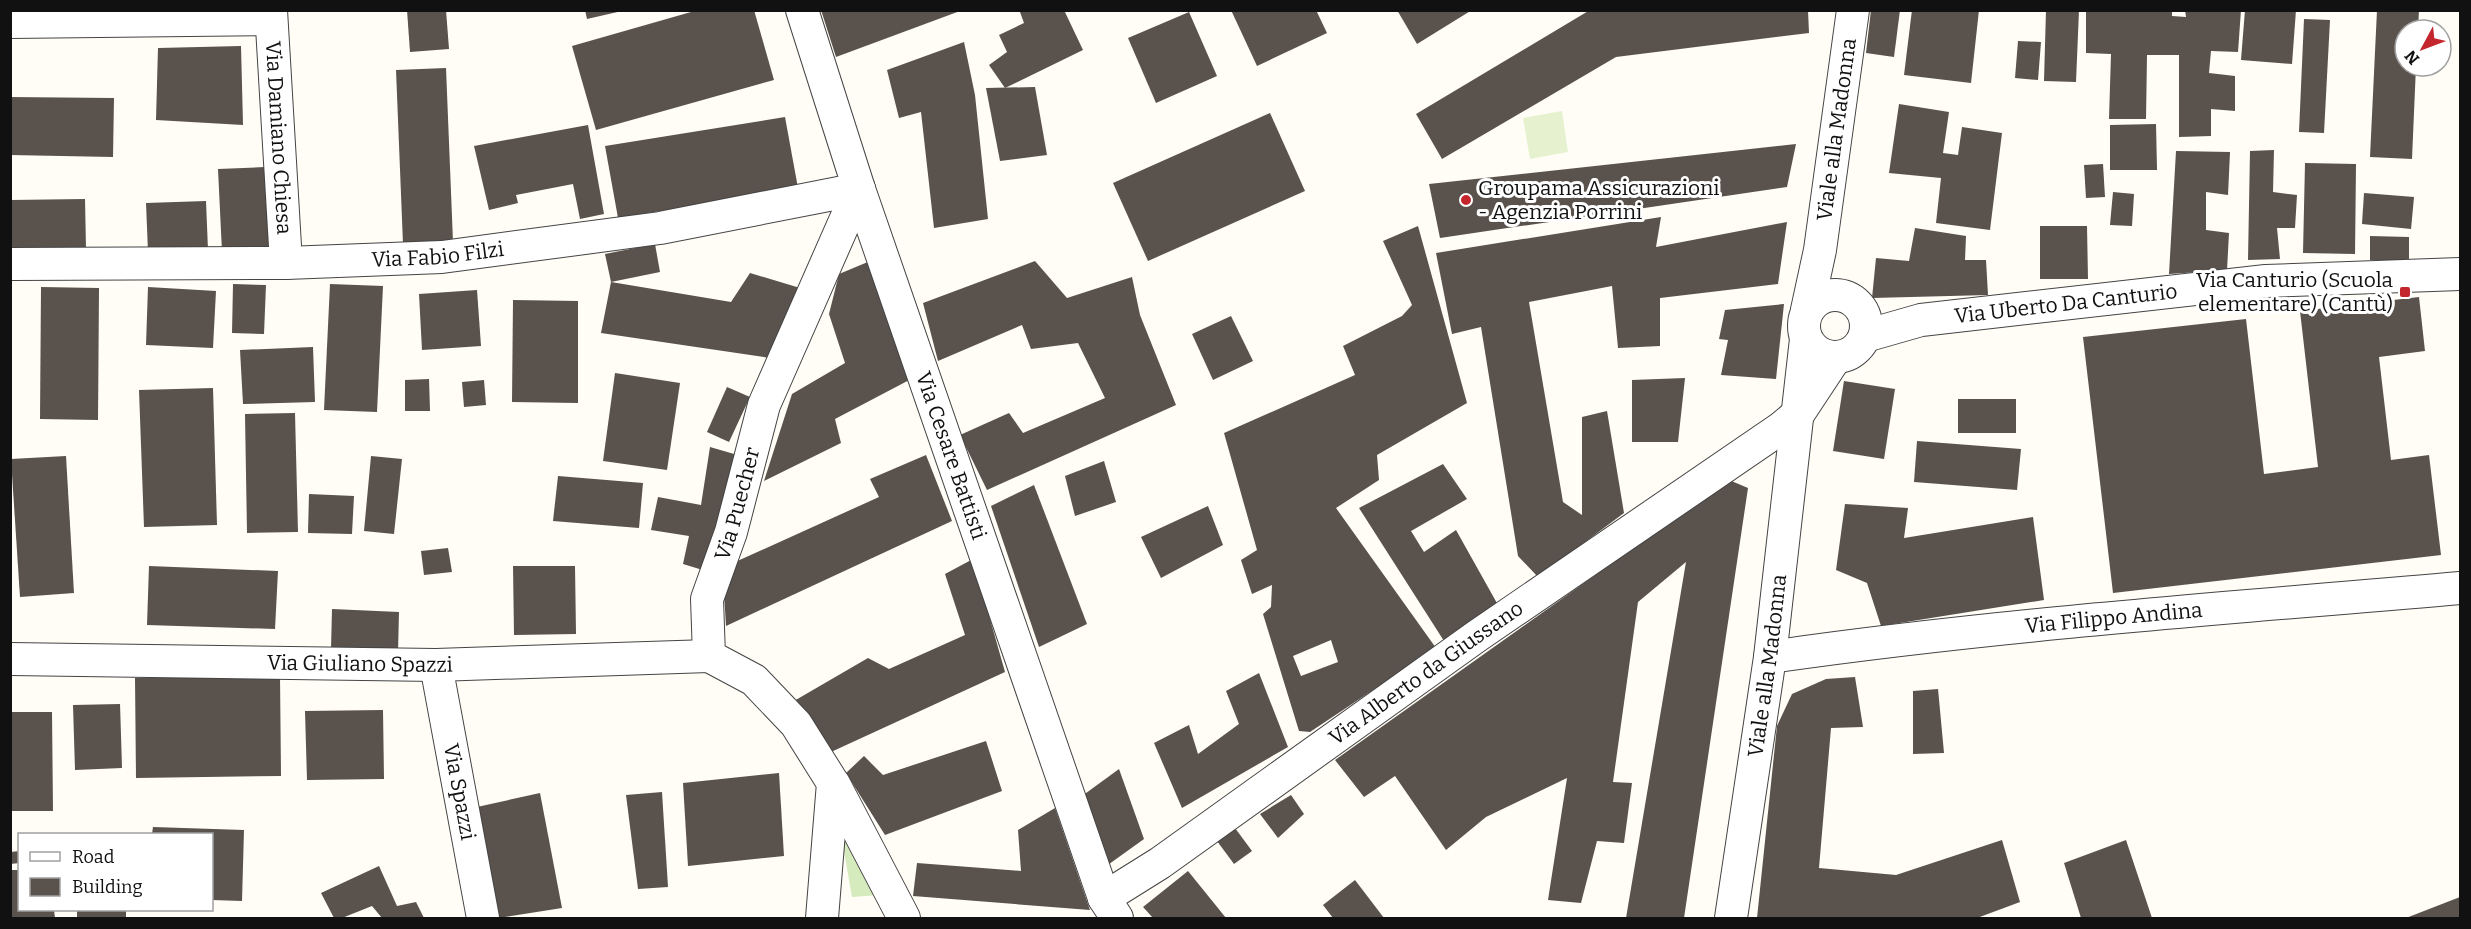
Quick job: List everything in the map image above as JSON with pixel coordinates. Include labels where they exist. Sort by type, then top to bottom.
[{"type":"street","name":"Via Cesare Battisti","points":[[802,10],[859,189],[1111,908]]},
{"type":"street","name":"Viale alla Madonna","points":[[1731,918],[1770,657],[1788,488],[1799,413],[1807,324],[1820,250],[1853,10]]},
{"type":"street","points":[[10,22],[271,15]]},
{"type":"street","name":"Via Damiano Chiesa","points":[[271,15],[286,263]]},
{"type":"street","name":"Via Fabio Filzi","points":[[10,264],[286,263],[442,257],[660,228],[859,189]]},
{"type":"street","name":"Via Puecher","points":[[709,656],[707,598],[731,532],[764,405],[859,189]]},
{"type":"street","name":"Viale alla Madonna","points":[[1820,250],[1826,269],[1856,313]]},
{"type":"street","name":"Via Uberto Da Canturio","points":[[1856,313],[1921,320],[2266,281],[2460,274]]},
{"type":"street","points":[[1828,296],[1856,313],[1860,346],[1847,355],[1836,357],[1824,356],[1812,348],[1807,324],[1816,301],[1828,296]]},
{"type":"street","name":"Viale alla Madonna","points":[[1799,413],[1836,357]]},
{"type":"street","name":"Via Alberto da Giussano","points":[[1111,908],[1160,862],[1477,636],[1767,438],[1799,413]]},
{"type":"street","points":[[1748,449],[1771,462],[1782,475],[1788,488]]},
{"type":"street","name":"Via Filippo Andina","points":[[1770,657],[1881,641],[2075,621],[2460,588]]},
{"type":"street","points":[[709,656],[754,680],[796,724],[833,783],[904,918]]},
{"type":"street","name":"Via Giuliano Spazzi","points":[[10,659],[436,665],[709,656]]},
{"type":"street","name":"Via Spazzi","points":[[436,665],[483,918]]},
{"type":"street","points":[[822,918],[833,783]]},
{"type":"green space","points":[[1562,111],[1568,152],[1530,159],[1523,118]]},
{"type":"green space","points":[[838,817],[879,895],[852,897]]},
{"type":"building","points":[[407,10],[446,10],[449,49],[410,52]]},
{"type":"building","points":[[585,10],[622,10],[622,11],[587,19]]},
{"type":"building","points":[[698,10],[754,10],[774,80],[596,130],[572,46]]},
{"type":"building","points":[[821,10],[960,10],[960,11],[836,57]]},
{"type":"building","points":[[1022,10],[1064,10],[1083,50],[1005,88],[989,65],[1007,52],[999,35],[1024,23],[1020,12]]},
{"type":"building","points":[[1231,10],[1316,10],[1327,33],[1257,66]]},
{"type":"building","points":[[1397,10],[1472,10],[1417,44]]},
{"type":"building","points":[[1590,10],[1808,10],[1809,33],[1616,57],[1442,159],[1416,114]]},
{"type":"building","points":[[1871,10],[1900,10],[1894,57],[1866,53]]},
{"type":"building","points":[[1912,10],[1979,10],[1971,83],[1904,75]]},
{"type":"building","points":[[2046,10],[2079,10],[2076,82],[2044,81]]},
{"type":"building","points":[[2086,10],[2172,10],[2172,16],[2186,17],[2185,10],[2241,10],[2238,52],[2211,51],[2209,73],[2235,76],[2235,111],[2211,109],[2211,136],[2179,137],[2179,55],[2147,55],[2146,119],[2109,119],[2111,54],[2086,53]]},
{"type":"building","points":[[2245,10],[2296,10],[2292,64],[2241,60]]},
{"type":"building","points":[[2377,10],[2419,10],[2419,18],[2393,18],[2393,78],[2415,78],[2412,159],[2370,157]]},
{"type":"building","points":[[1189,12],[1217,76],[1156,103],[1128,38]]},
{"type":"building","points":[[2304,19],[2330,20],[2324,133],[2299,132]]},
{"type":"building","points":[[2018,41],[2041,42],[2038,80],[2015,78]]},
{"type":"building","points":[[964,42],[975,95],[988,219],[934,228],[921,112],[899,118],[887,70]]},
{"type":"building","points":[[241,46],[243,125],[156,120],[158,48]]},
{"type":"building","points":[[446,68],[453,242],[403,244],[396,70]]},
{"type":"building","points":[[1035,87],[1047,155],[1000,161],[986,88]]},
{"type":"building","points":[[10,97],[114,98],[113,157],[10,155]]},
{"type":"building","points":[[1899,104],[1949,112],[1943,153],[1958,155],[1962,127],[2002,133],[1990,230],[1936,223],[1941,178],[1889,173]]},
{"type":"building","points":[[1270,113],[1305,191],[1148,261],[1113,183]]},
{"type":"building","points":[[785,117],[798,188],[618,218],[605,146]]},
{"type":"building","points":[[2156,124],[2157,170],[2110,170],[2110,125]]},
{"type":"building","points":[[588,125],[604,214],[580,219],[573,184],[516,195],[518,203],[489,210],[474,146]]},
{"type":"building","points":[[1796,144],[1787,187],[1440,238],[1429,184]]},
{"type":"building","points":[[2274,150],[2273,192],[2297,195],[2295,228],[2277,228],[2280,259],[2248,260],[2250,151]]},
{"type":"building","points":[[2176,151],[2230,152],[2228,195],[2206,192],[2206,230],[2229,233],[2227,270],[2169,274]]},
{"type":"building","points":[[2305,163],[2356,164],[2355,254],[2303,253]]},
{"type":"building","points":[[2103,164],[2105,197],[2086,198],[2084,165]]},
{"type":"building","points":[[265,167],[269,250],[222,252],[218,169]]},
{"type":"building","points":[[2113,192],[2134,194],[2132,226],[2110,225]]},
{"type":"building","points":[[2364,193],[2414,197],[2411,229],[2362,224]]},
{"type":"building","points":[[85,199],[86,249],[11,250],[10,200]]},
{"type":"building","points":[[206,201],[208,250],[148,252],[146,203]]},
{"type":"building","points":[[1661,217],[1656,247],[1787,222],[1778,284],[1660,298],[1660,346],[1618,348],[1612,286],[1529,302],[1563,502],[1582,515],[1582,417],[1607,411],[1624,513],[1538,577],[1518,556],[1481,327],[1452,334],[1436,253]]},
{"type":"building","points":[[1418,226],[1467,403],[1377,455],[1379,480],[1336,508],[1436,648],[1310,732],[1299,731],[1263,614],[1271,607],[1272,585],[1252,594],[1241,560],[1257,550],[1224,433],[1355,375],[1343,346],[1402,316],[1412,305],[1383,241]],"holes":[[[1331,640],[1338,662],[1301,676],[1293,656]]]},
{"type":"building","points":[[2040,226],[2087,226],[2088,279],[2040,279]]},
{"type":"building","points":[[1915,228],[1966,236],[1965,260],[1986,260],[1988,295],[1872,298],[1876,258],[1909,261]]},
{"type":"building","points":[[2370,236],[2409,237],[2409,260],[2370,260]]},
{"type":"building","points":[[655,244],[660,272],[611,282],[605,254]]},
{"type":"building","points":[[875,259],[915,377],[835,419],[841,443],[764,481],[792,394],[845,363],[829,314],[839,274]]},
{"type":"building","points":[[1035,261],[1067,298],[1132,277],[1140,315],[1176,405],[987,490],[960,435],[1009,413],[1023,433],[1105,398],[1078,343],[1031,349],[1022,325],[938,361],[923,303]]},
{"type":"building","points":[[750,273],[800,288],[770,358],[601,333],[611,282],[731,302]]},
{"type":"building","points":[[233,284],[266,285],[264,334],[232,333]]},
{"type":"building","points":[[330,284],[383,286],[377,412],[324,410]]},
{"type":"building","points":[[41,287],[99,288],[98,420],[40,419]]},
{"type":"building","points":[[148,287],[216,291],[213,348],[146,345]]},
{"type":"building","points":[[477,290],[481,346],[422,350],[419,294]]},
{"type":"building","points":[[2419,297],[2425,351],[2379,357],[2391,460],[2429,455],[2441,555],[2113,593],[2083,337],[2246,319],[2264,474],[2318,467],[2300,311]]},
{"type":"building","points":[[513,300],[578,301],[578,403],[512,402]]},
{"type":"building","points":[[1784,304],[1776,379],[1721,375],[1728,340],[1719,339],[1725,310]]},
{"type":"building","points":[[1231,316],[1253,361],[1213,380],[1192,334]]},
{"type":"building","points":[[313,347],[315,402],[243,404],[240,350]]},
{"type":"building","points":[[615,373],[680,383],[667,470],[603,461]]},
{"type":"building","points":[[1685,378],[1678,442],[1632,442],[1632,380]]},
{"type":"building","points":[[429,379],[430,411],[405,411],[405,380]]},
{"type":"building","points":[[484,380],[486,405],[464,407],[462,382]]},
{"type":"building","points":[[1844,381],[1895,389],[1884,459],[1833,451]]},
{"type":"building","points":[[727,387],[750,397],[729,442],[707,432]]},
{"type":"building","points":[[213,388],[217,525],[144,527],[139,390]]},
{"type":"building","points":[[1958,399],[2016,399],[2016,433],[1958,433]]},
{"type":"building","points":[[295,413],[298,532],[247,533],[245,414]]},
{"type":"building","points":[[1917,441],[2021,449],[2017,490],[1914,482]]},
{"type":"building","points":[[710,447],[741,456],[706,571],[683,564],[689,536],[651,530],[658,497],[701,505]]},
{"type":"building","points":[[926,455],[952,521],[726,626],[724,594],[733,563],[879,497],[870,479]]},
{"type":"building","points":[[66,456],[74,593],[20,597],[11,459]]},
{"type":"building","points":[[371,456],[402,459],[394,534],[364,531]]},
{"type":"building","points":[[1104,461],[1116,502],[1075,516],[1065,476]]},
{"type":"building","points":[[1443,464],[1467,499],[1411,531],[1424,552],[1456,530],[1498,605],[1444,641],[1359,508]]},
{"type":"building","points":[[558,476],[643,483],[639,528],[553,521]]},
{"type":"building","points":[[1729,480],[1748,488],[1684,918],[1626,918],[1686,562],[1638,602],[1613,782],[1632,783],[1624,843],[1597,841],[1581,903],[1548,900],[1567,778],[1486,817],[1446,850],[1395,776],[1364,797],[1335,760]]},
{"type":"building","points":[[1034,485],[1087,624],[1039,647],[991,506]]},
{"type":"building","points":[[309,494],[354,496],[352,534],[308,533]]},
{"type":"building","points":[[1845,504],[1908,508],[1904,538],[2033,517],[2044,600],[1881,626],[1867,583],[1836,570]]},
{"type":"building","points":[[1208,506],[1223,545],[1161,578],[1141,537]]},
{"type":"building","points":[[448,548],[452,572],[424,575],[421,551]]},
{"type":"building","points":[[973,559],[1005,672],[831,752],[794,701],[868,658],[889,669],[965,635],[945,574]]},
{"type":"building","points":[[149,566],[278,571],[275,629],[147,625]]},
{"type":"building","points":[[513,566],[575,566],[576,634],[514,635]]},
{"type":"building","points":[[332,609],[399,612],[398,652],[331,649]]},
{"type":"building","points":[[1259,673],[1288,747],[1182,808],[1154,743],[1189,725],[1198,754],[1239,724],[1226,691]]},
{"type":"building","points":[[280,676],[281,776],[136,778],[135,678]]},
{"type":"building","points":[[1855,677],[1863,727],[1831,728],[1819,868],[1896,875],[2002,840],[2020,902],[1977,918],[1757,918],[1777,726],[1792,694],[1826,679]]},
{"type":"building","points":[[1938,689],[1944,753],[1913,754],[1913,691]]},
{"type":"building","points":[[120,704],[122,768],[75,770],[73,705]]},
{"type":"building","points":[[383,710],[384,779],[307,780],[305,711]]},
{"type":"building","points":[[10,712],[52,712],[53,811],[10,811]]},
{"type":"building","points":[[986,741],[1002,791],[885,835],[846,773],[864,756],[883,775]]},
{"type":"building","points":[[1119,769],[1144,839],[1105,867],[1082,796]]},
{"type":"building","points":[[779,773],[784,856],[688,866],[683,783]]},
{"type":"building","points":[[662,792],[668,887],[638,889],[626,795]]},
{"type":"building","points":[[540,793],[562,908],[498,918],[477,807]]},
{"type":"building","points":[[1291,795],[1304,814],[1278,838],[1260,814]]},
{"type":"building","points":[[1055,808],[1090,910],[913,896],[917,863],[1021,871],[1018,830]]},
{"type":"building","points":[[153,827],[244,830],[242,901],[213,900],[213,833],[152,833]]},
{"type":"building","points":[[1235,828],[1252,851],[1234,864],[1217,841]]},
{"type":"building","points":[[2126,840],[2152,918],[2081,918],[2064,863]]},
{"type":"building","points":[[18,851],[18,863],[10,864],[10,852]]},
{"type":"building","points":[[379,866],[397,906],[416,902],[424,918],[382,918],[372,906],[342,918],[334,918],[321,893]]},
{"type":"building","points":[[10,870],[18,870],[18,911],[54,911],[55,918],[10,918]]},
{"type":"building","points":[[1188,871],[1226,918],[1153,918],[1143,907]]},
{"type":"building","points":[[1355,880],[1384,918],[1333,918],[1323,905]]},
{"type":"building","points":[[2460,897],[2460,918],[2406,918]]},
{"type":"building","points":[[77,911],[126,911],[126,918],[77,918]]},
{"type":"place","name":"Groupama Assicurazioni - Agenzia Porrini","points":[[1466,200]]},
{"type":"place","name":"Via Canturio (Scuola elementare) (Cantù)","points":[[2405,292]]}]
